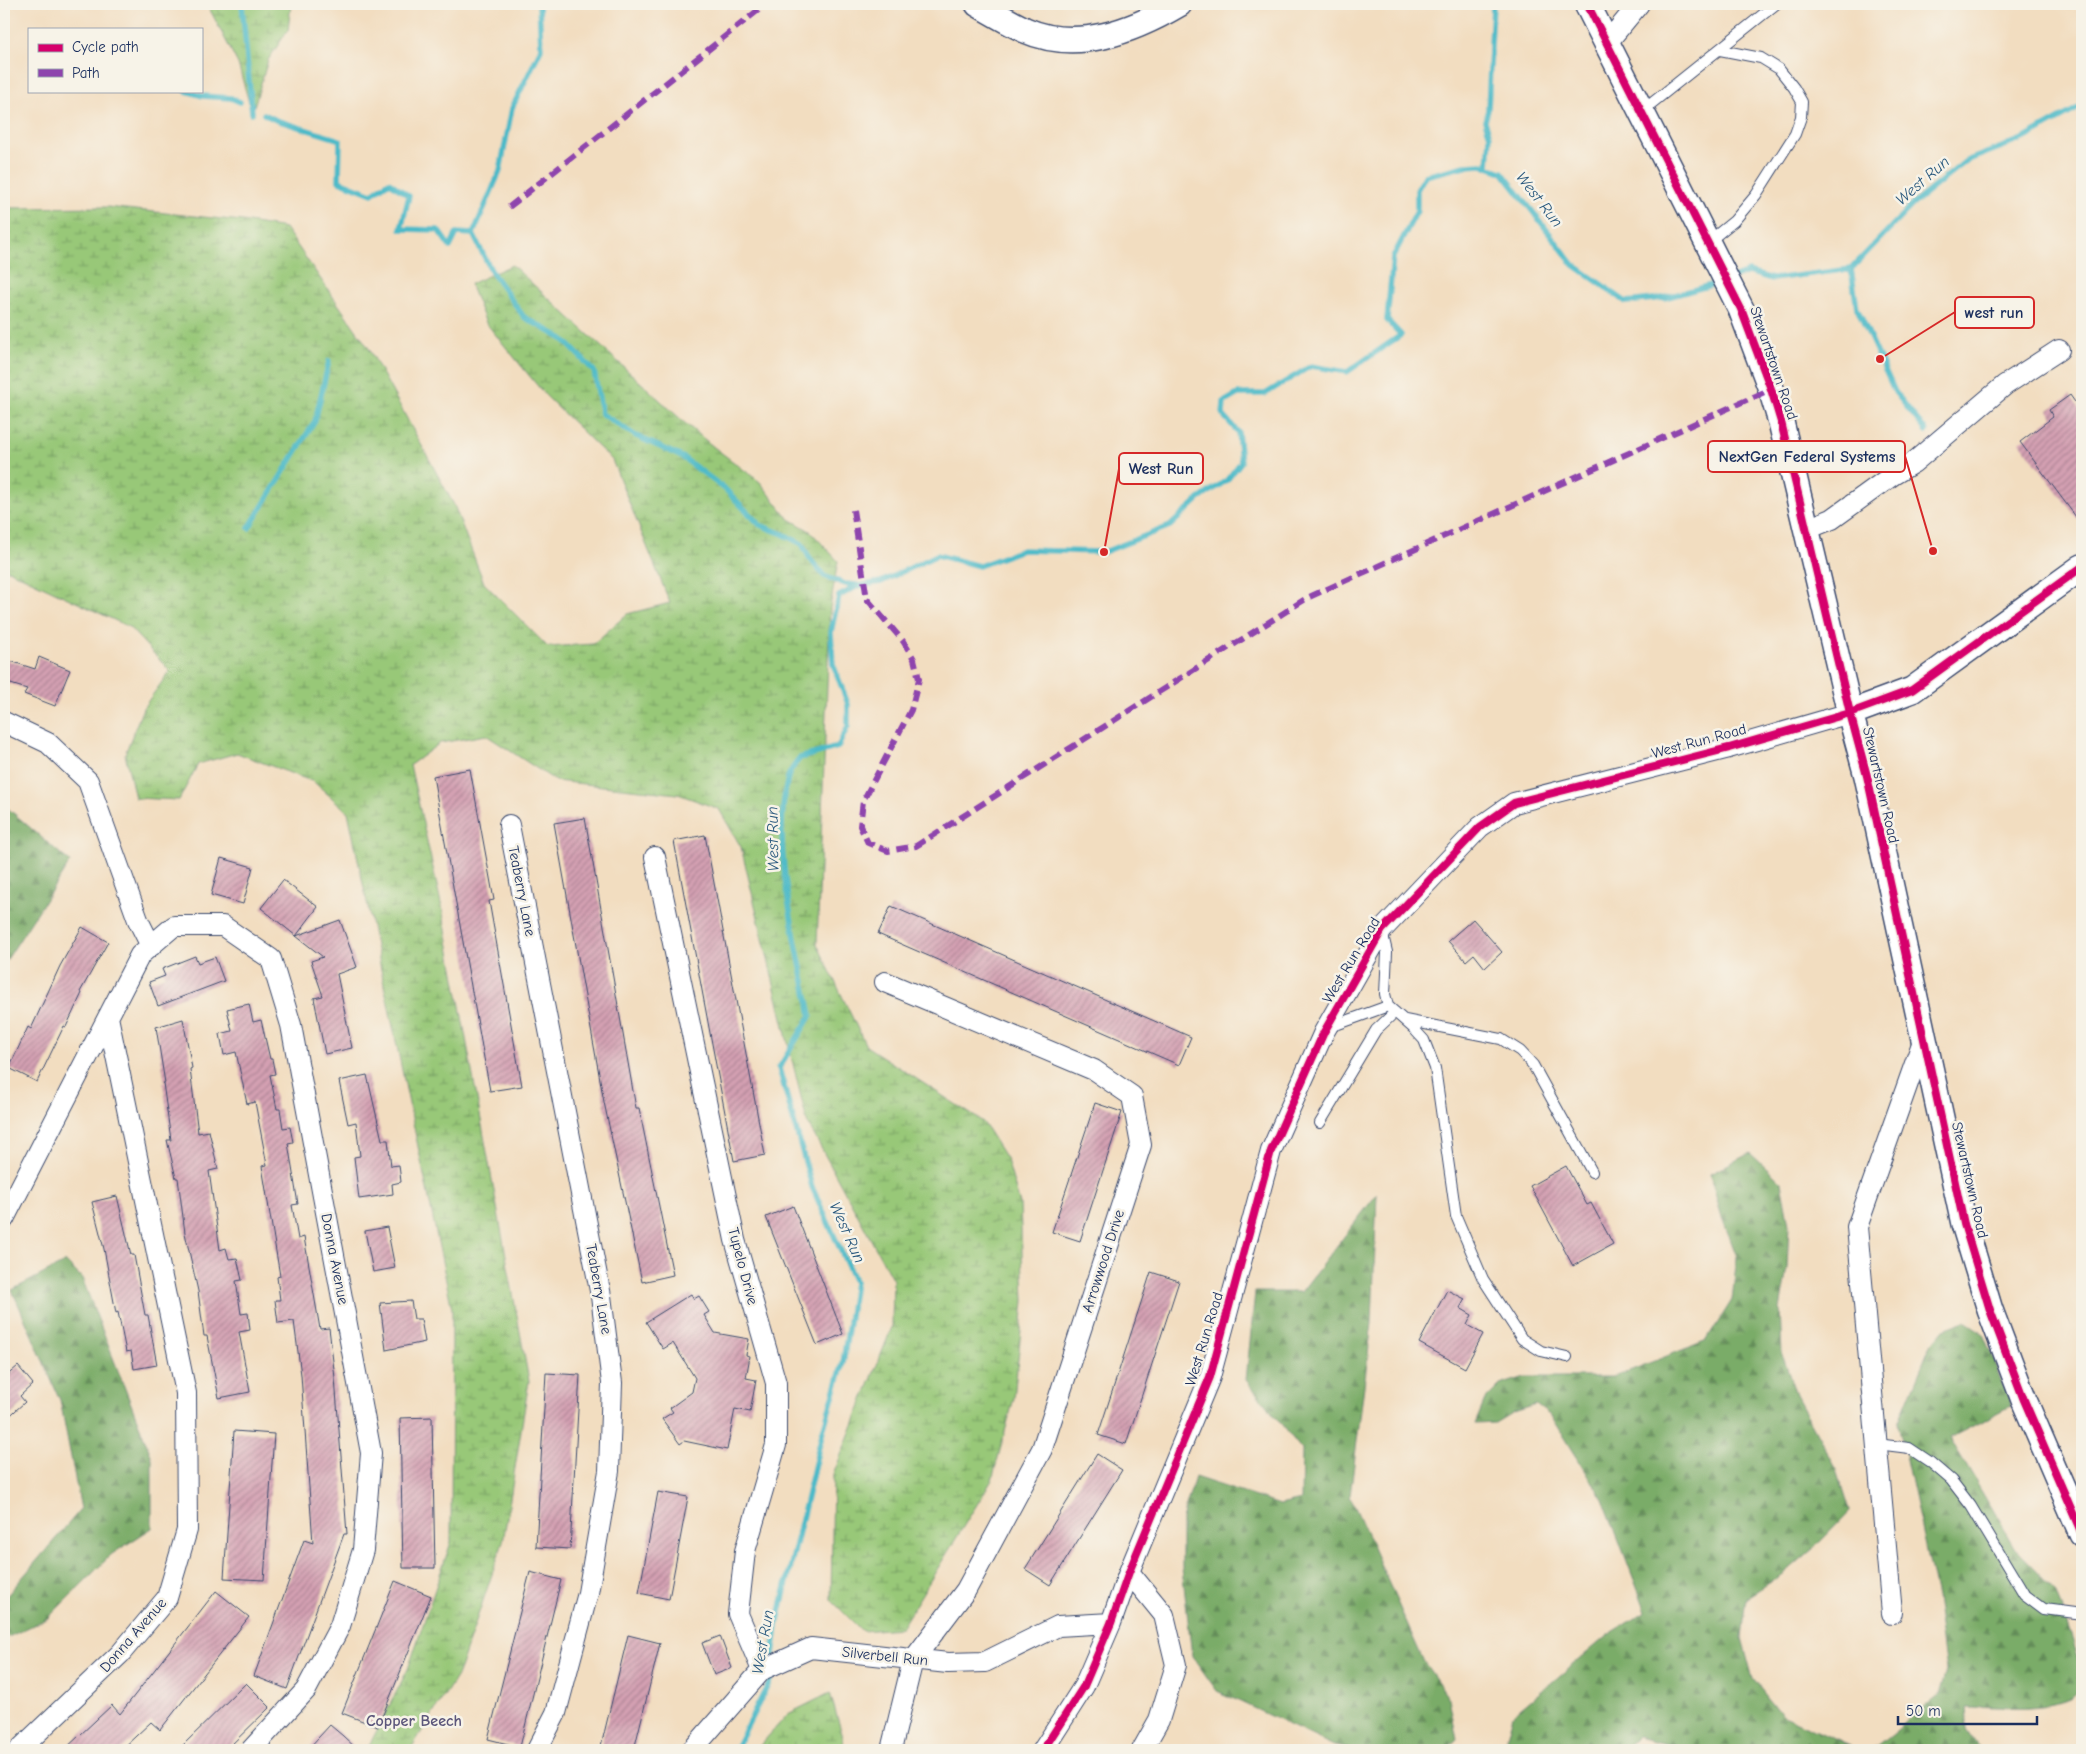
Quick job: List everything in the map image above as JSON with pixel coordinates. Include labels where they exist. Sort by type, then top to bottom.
[{"type":"street","points":[[978,4],[1026,30],[1049,37],[1077,39],[1102,38],[1123,31],[1156,17],[1179,4]]},
{"type":"street","name":"Stewartstown Road","points":[[1587,4],[1742,310],[1771,389],[1781,422],[1850,713],[1867,776],[1964,1224],[1990,1310],[2024,1400],[2082,1534]]},
{"type":"street","points":[[1606,44],[1639,4]]},
{"type":"street","points":[[1807,529],[1832,519],[1893,475],[1913,463],[2005,385],[2059,350]]},
{"type":"street","name":"West Run Road","points":[[1043,1750],[1084,1686],[1210,1377],[1271,1151],[1327,1028],[1382,930],[1480,827],[1514,803],[1728,748],[1850,713],[1912,690],[2082,567]]},
{"type":"street","points":[[4,722],[48,743],[88,781],[138,920],[151,946]]},
{"type":"street","name":"Teaberry Lane","points":[[510,825],[602,1296],[612,1383],[609,1471],[588,1593],[556,1713],[538,1750]]},
{"type":"street","name":"Tupelo Drive","points":[[655,857],[735,1240],[776,1383],[776,1445],[744,1551],[738,1614],[763,1669]]},
{"type":"street","name":"Donna Avenue","points":[[4,1219],[140,955],[174,926],[223,926],[271,959],[292,1025],[371,1453],[363,1550],[340,1626],[306,1690],[251,1750]]},
{"type":"street","name":"Arrowwood Drive","points":[[885,982],[1094,1070],[1132,1096],[1141,1145],[1042,1449],[966,1590],[913,1660]]},
{"type":"street","name":"Donna Avenue","points":[[19,1750],[120,1654],[167,1598],[187,1530],[186,1393],[108,1017]]},
{"type":"street","points":[[1892,1613],[1857,1227],[1924,1038]]},
{"type":"street","points":[[1129,1572],[1164,1615],[1176,1665],[1159,1720],[1142,1750]]},
{"type":"street","name":"Silverbell Run","points":[[692,1750],[763,1669],[810,1648],[948,1663],[984,1662],[1058,1626],[1111,1623]]},
{"type":"street","points":[[891,1750],[913,1660]]},
{"type":"lane","points":[[1641,112],[1776,4]]},
{"type":"lane","points":[[1711,249],[1756,195],[1795,134],[1802,102],[1779,69],[1761,58],[1720,50]]},
{"type":"lane","points":[[1382,930],[1387,952],[1385,994],[1391,1009],[1424,1040],[1435,1068],[1456,1216],[1483,1279],[1522,1339],[1541,1351],[1567,1357]]},
{"type":"lane","points":[[1327,1028],[1391,1009]]},
{"type":"lane","points":[[1320,1123],[1376,1030],[1391,1009]]},
{"type":"lane","points":[[1404,1020],[1501,1039],[1520,1051],[1533,1065],[1592,1172]]},
{"type":"lane","points":[[1877,1444],[1908,1448],[1930,1462],[1951,1480],[1970,1506],[2024,1594],[2044,1609],[2082,1614]]},
{"type":"green space","points":[[207,4],[291,4],[288,30],[268,60],[252,113],[238,64]]},
{"type":"green space","points":[[107,207],[242,221],[285,228],[368,347],[454,505],[484,583],[548,647],[593,644],[627,614],[670,603],[612,460],[546,396],[486,323],[470,284],[512,265],[685,423],[760,482],[788,518],[810,531],[838,561],[830,608],[817,944],[866,1046],[983,1122],[1007,1160],[1020,1204],[1024,1301],[1014,1398],[992,1480],[901,1628],[862,1631],[831,1600],[833,1475],[892,1327],[893,1280],[807,1122],[741,847],[719,809],[678,794],[556,781],[486,735],[440,743],[410,765],[442,908],[529,1381],[503,1542],[458,1674],[410,1750],[367,1750],[408,1669],[451,1542],[452,1309],[348,812],[314,782],[237,753],[198,764],[179,800],[135,798],[125,754],[143,708],[170,671],[129,627],[4,568],[4,208]]},
{"type":"green space","points":[[4,805],[70,862],[4,964]]},
{"type":"green space","points":[[1750,1153],[1781,1182],[1789,1225],[1787,1268],[1780,1309],[1782,1354],[1796,1395],[1837,1470],[1850,1511],[1815,1547],[1785,1573],[1747,1597],[1742,1638],[1753,1679],[1781,1715],[1859,1750],[1684,1750],[1679,1747],[1637,1737],[1623,1750],[1503,1750],[1513,1715],[1608,1635],[1646,1611],[1603,1499],[1552,1417],[1536,1405],[1514,1412],[1496,1423],[1475,1424],[1485,1400],[1500,1385],[1525,1377],[1614,1377],[1707,1340],[1732,1300],[1737,1257],[1721,1215],[1710,1174]]},
{"type":"green space","points":[[1377,1194],[1372,1323],[1350,1496],[1424,1662],[1449,1698],[1457,1739],[1445,1750],[1354,1750],[1334,1746],[1217,1691],[1192,1656],[1182,1568],[1182,1519],[1195,1477],[1280,1505],[1301,1500],[1302,1450],[1246,1380],[1255,1292],[1301,1292]]},
{"type":"green space","points":[[66,1262],[82,1278],[152,1458],[152,1528],[112,1554],[48,1618],[4,1639],[4,1599],[81,1509],[60,1400],[12,1290]]},
{"type":"green space","points":[[1965,1321],[1983,1333],[2011,1406],[1950,1438],[2018,1553],[2056,1592],[2082,1669],[2081,1681],[2077,1692],[2069,1699],[2056,1703],[2025,1707],[1966,1706],[1968,1730],[1981,1750],[1871,1750],[1939,1696],[1946,1671],[1936,1597],[1898,1423],[1930,1346],[1944,1329]]},
{"type":"green space","points":[[830,1693],[843,1737],[842,1750],[756,1750],[788,1714]]},
{"type":"building","points":[[2070,395],[2082,412],[2082,525],[2020,442],[2053,417],[2049,410]]},
{"type":"building","points":[[39,657],[70,670],[55,706],[24,694],[27,689],[4,682],[4,659],[35,669]]},
{"type":"building","points":[[470,769],[494,900],[489,901],[522,1086],[490,1091],[433,776]]},
{"type":"building","points":[[585,818],[636,1108],[639,1108],[673,1275],[642,1282],[604,1102],[554,823]]},
{"type":"building","points":[[705,835],[765,1155],[734,1161],[674,841]]},
{"type":"building","points":[[221,858],[253,867],[243,904],[211,895]]},
{"type":"building","points":[[283,880],[318,907],[296,936],[261,908]]},
{"type":"building","points":[[891,906],[1191,1037],[1179,1065],[878,934]]},
{"type":"building","points":[[1473,919],[1502,952],[1485,968],[1474,954],[1466,961],[1448,941]]},
{"type":"building","points":[[340,920],[357,967],[337,974],[352,1048],[325,1054],[314,998],[323,996],[311,961],[323,957],[296,936]]},
{"type":"building","points":[[82,927],[108,942],[80,992],[82,993],[66,1027],[64,1026],[37,1082],[9,1068],[28,1027],[31,1029],[60,966]]},
{"type":"building","points":[[195,956],[198,963],[215,957],[224,981],[158,1006],[149,982],[165,976],[162,969]]},
{"type":"building","points":[[249,1004],[253,1022],[261,1020],[270,1059],[272,1059],[275,1074],[270,1075],[277,1109],[280,1109],[283,1128],[290,1127],[293,1142],[288,1143],[298,1204],[292,1205],[298,1239],[304,1237],[320,1329],[329,1328],[335,1378],[347,1534],[344,1534],[287,1689],[254,1676],[304,1540],[313,1543],[301,1375],[294,1321],[278,1323],[275,1300],[280,1300],[277,1277],[280,1276],[262,1166],[267,1165],[255,1102],[247,1104],[236,1052],[224,1055],[220,1034],[232,1031],[227,1009]]},
{"type":"building","points":[[183,1019],[192,1068],[190,1069],[198,1133],[209,1131],[218,1169],[209,1171],[220,1250],[226,1248],[229,1259],[237,1258],[242,1280],[236,1281],[241,1314],[248,1313],[250,1330],[239,1332],[250,1392],[219,1398],[207,1336],[204,1336],[198,1291],[185,1233],[178,1178],[176,1178],[167,1140],[171,1140],[163,1083],[165,1083],[156,1027]]},
{"type":"building","points":[[367,1075],[382,1140],[388,1140],[391,1166],[399,1165],[401,1182],[392,1184],[393,1194],[359,1199],[354,1157],[360,1156],[356,1122],[348,1124],[339,1081]]},
{"type":"building","points":[[1095,1103],[1122,1112],[1080,1241],[1052,1232]]},
{"type":"building","points":[[1566,1166],[1587,1205],[1591,1203],[1613,1244],[1573,1266],[1530,1186]]},
{"type":"building","points":[[117,1196],[131,1255],[134,1255],[145,1315],[148,1315],[157,1365],[134,1369],[131,1351],[126,1352],[118,1312],[116,1313],[104,1249],[92,1202]]},
{"type":"building","points":[[793,1206],[843,1334],[817,1345],[766,1217]]},
{"type":"building","points":[[387,1227],[395,1268],[373,1272],[365,1231]]},
{"type":"building","points":[[1151,1272],[1179,1281],[1126,1444],[1098,1435]]},
{"type":"building","points":[[1447,1290],[1465,1299],[1460,1308],[1472,1315],[1467,1325],[1483,1334],[1465,1368],[1419,1343]]},
{"type":"building","points":[[691,1294],[694,1299],[699,1296],[709,1312],[704,1315],[715,1333],[749,1339],[746,1355],[750,1356],[746,1378],[756,1380],[750,1412],[735,1409],[727,1450],[684,1441],[680,1444],[662,1419],[673,1412],[670,1408],[692,1392],[695,1378],[673,1343],[663,1349],[646,1322]]},
{"type":"building","points":[[411,1301],[414,1319],[421,1319],[425,1342],[386,1350],[380,1303]]},
{"type":"building","points":[[18,1366],[33,1384],[20,1396],[25,1402],[4,1421],[4,1378]]},
{"type":"building","points":[[546,1373],[580,1375],[570,1549],[536,1547]]},
{"type":"building","points":[[432,1417],[435,1568],[403,1568],[400,1418]]},
{"type":"building","points":[[234,1431],[274,1434],[264,1580],[224,1578]]},
{"type":"building","points":[[1097,1454],[1122,1470],[1050,1585],[1025,1569]]},
{"type":"building","points":[[658,1492],[688,1497],[669,1599],[639,1593]]},
{"type":"building","points":[[530,1572],[561,1580],[520,1747],[488,1739]]},
{"type":"building","points":[[395,1581],[431,1596],[378,1727],[342,1713]]},
{"type":"building","points":[[216,1591],[249,1617],[160,1730],[151,1722],[121,1750],[64,1750],[112,1705],[120,1714]]},
{"type":"building","points":[[628,1635],[660,1643],[634,1750],[600,1750]]},
{"type":"building","points":[[720,1636],[732,1668],[714,1675],[702,1643]]},
{"type":"building","points":[[246,1683],[270,1707],[226,1750],[178,1750]]},
{"type":"building","points":[[330,1725],[343,1736],[358,1750],[307,1750]]},
{"type":"waterway","points":[[242,4],[252,113]]},
{"type":"waterway","points":[[473,234],[500,171],[512,108],[541,49],[539,4]]},
{"type":"waterway","points":[[1488,167],[1490,136],[1485,121],[1488,110],[1493,4]]},
{"type":"waterway","points":[[189,92],[202,96],[231,98],[240,102]]},
{"type":"waterway","name":"West Run","points":[[1733,278],[1748,272],[1772,279],[1851,269],[1913,204],[1966,161],[2025,138],[2082,106]]},
{"type":"waterway","points":[[264,114],[276,120],[340,140],[339,181],[372,194],[389,182],[409,196],[401,229],[438,230],[450,247],[457,233],[473,234],[493,274],[524,317],[563,339],[594,371],[602,414],[636,436],[682,457],[725,489],[760,525],[802,544],[810,559],[824,576],[845,584],[857,585]]},
{"type":"waterway","name":"West Run","points":[[772,1661],[778,1620],[822,1434],[843,1363],[855,1282],[812,1187],[779,1068],[811,1015],[788,896],[782,834],[783,805],[789,774],[800,758],[838,747],[848,726],[848,704],[833,664],[831,632],[839,596],[858,586],[881,582],[937,555],[979,566],[1022,550],[1104,552],[1170,526],[1199,499],[1227,480],[1241,462],[1238,432],[1223,415],[1224,402],[1238,394],[1265,394],[1311,366],[1347,372],[1401,335],[1387,320],[1393,257],[1417,211],[1417,190],[1425,176],[1465,166],[1482,165],[1502,172],[1574,265],[1626,302],[1664,298],[1722,282]]},
{"type":"waterway","name":"West Run","points":[[1851,269],[1857,308],[1895,392],[1926,431]]},
{"type":"waterway","points":[[249,528],[315,421],[329,361]]},
{"type":"waterway","name":"West Run","points":[[735,1750],[770,1681],[771,1671]]},
{"type":"marked path","points":[[509,207],[766,4]]},
{"type":"marked path","points":[[853,510],[867,599],[903,641],[914,659],[919,679],[911,710],[863,801],[860,826],[868,843],[888,851],[916,846],[1307,598],[1771,389]]},
{"type":"cycle path","points":[[1587,4],[1741,309],[1771,389],[1781,422],[1850,713],[1867,776],[1964,1224],[1990,1310],[2024,1400],[2082,1534]]},
{"type":"cycle path","points":[[1043,1750],[1084,1686],[1210,1377],[1271,1151],[1324,1032],[1382,930],[1480,827],[1514,803],[1729,748],[1850,713],[1912,690],[2082,567]]},
{"type":"place","name":"west run","points":[[1880,359]]},
{"type":"place","name":"NextGen Federal Systems","points":[[1933,551]]},
{"type":"place","name":"West Run","points":[[1104,552]]},
{"type":"district","name":"Copper Beech","points":[[414,1720]]}]
